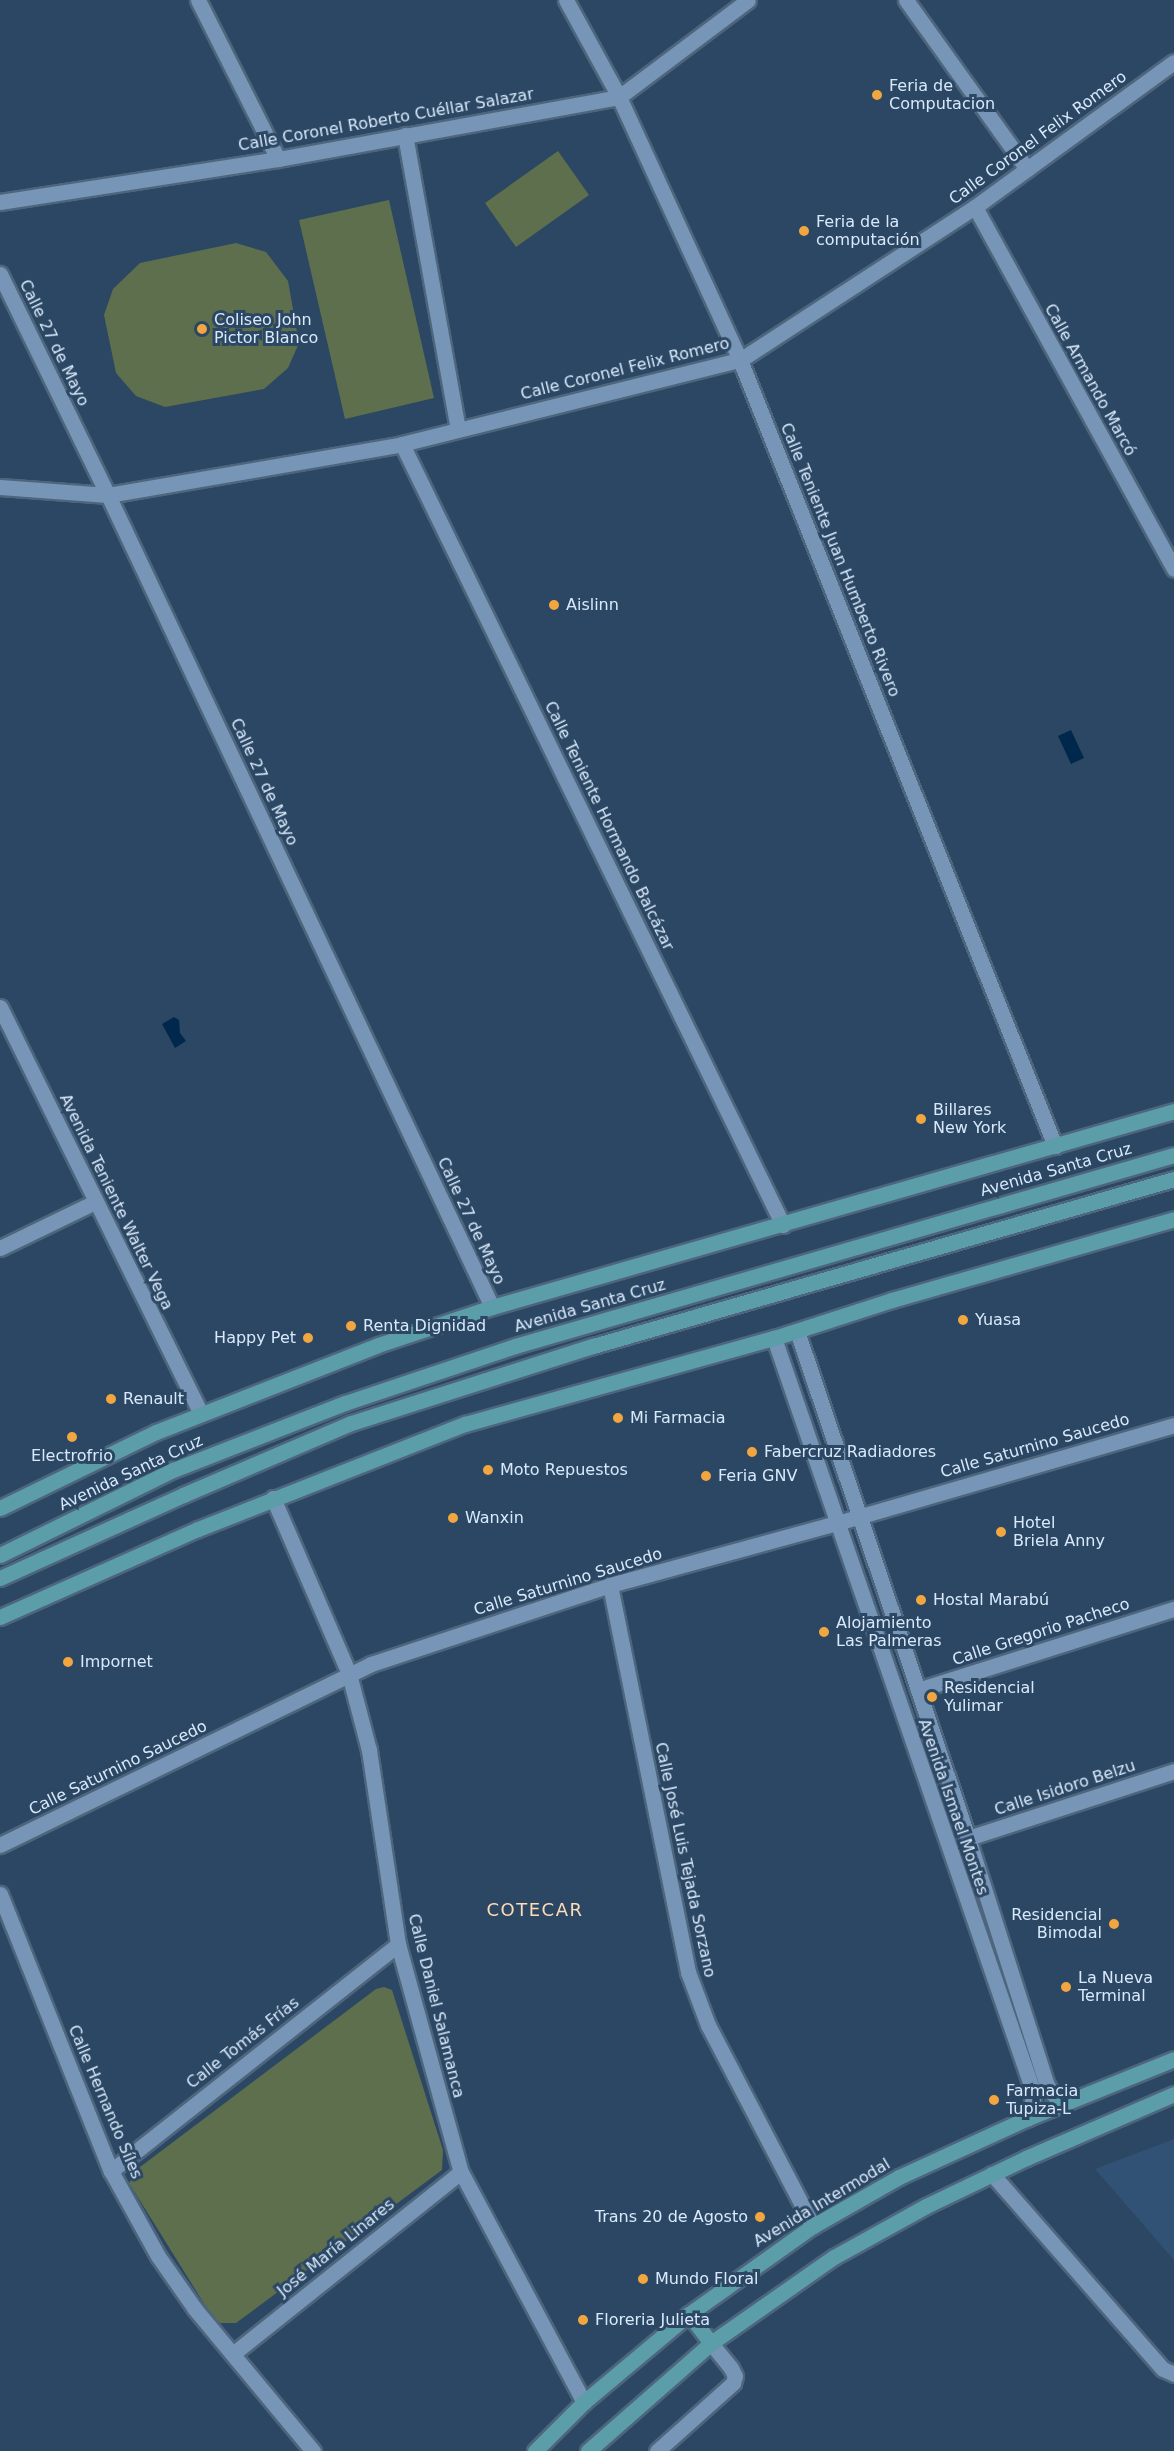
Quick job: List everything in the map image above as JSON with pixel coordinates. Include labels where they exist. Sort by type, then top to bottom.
[{"type":"main road","name":"Avenida Santa Cruz","points":[[0,1508],[201,1413],[378,1345],[492,1307],[1174,1111]]},
{"type":"main road","name":"Avenida Santa Cruz","points":[[0,1555],[172,1470],[345,1403],[515,1346],[1174,1155]]},
{"type":"main road","points":[[0,1578],[183,1495],[351,1423],[593,1346],[1174,1179]]},
{"type":"main road","points":[[0,1617],[273,1498],[465,1424],[774,1338],[1174,1219]]},
{"type":"main road","points":[[0,1545],[21,1544]]},
{"type":"main road","points":[[0,1608],[31,1602]]},
{"type":"main road","name":"Avenida Intermodal","points":[[535,2451],[584,2402],[689,2314],[813,2226],[899,2177],[1028,2118],[1174,2060]]},
{"type":"main road","points":[[588,2451],[711,2343],[834,2257],[926,2206],[992,2174],[1174,2094]]},
{"type":"main road","points":[[689,2314],[711,2343]]},
{"type":"street","points":[[198,0],[278,159]]},
{"type":"street","name":"Calle Teniente Juan Humberto Rivero","points":[[566,0],[619,97],[740,360],[1055,1146]]},
{"type":"street","name":"Calle Coronel Roberto Cuéllar Salazar","points":[[0,202],[278,159],[619,97],[747,0]]},
{"type":"street","points":[[906,0],[1027,169]]},
{"type":"street","name":"Calle Coronel Felix Romero","points":[[0,487],[108,495],[402,444],[740,360],[975,207],[1174,62]]},
{"type":"street","points":[[405,135],[458,429]]},
{"type":"street","name":"Calle Armando Marcó","points":[[975,207],[1174,569]]},
{"type":"street","name":"Calle 27 de Mayo","points":[[0,274],[108,495],[492,1307]]},
{"type":"street","name":"Calle Teniente Hormando Balcázar","points":[[402,444],[783,1225]]},
{"type":"street","name":"Avenida Teniente Walter Vega","points":[[0,1007],[201,1413]]},
{"type":"street","points":[[0,1248],[95,1202]]},
{"type":"street","name":"Avenida Ismael Montes","points":[[796,1330],[968,1838],[1046,2083],[1051,2092],[1064,2103]]},
{"type":"street","name":"Avenida Ismael Montes","points":[[774,1338],[1032,2088],[1033,2098],[1028,2118]]},
{"type":"street","name":"Calle Saturnino Saucedo","points":[[0,1845],[371,1664],[610,1585],[837,1523],[1174,1425]]},
{"type":"street","name":"Calle Daniel Salamanca","points":[[273,1498],[349,1674],[369,1750],[398,1944],[461,2172],[584,2402]]},
{"type":"street","name":"Calle José Luis Tejada Sorzano","points":[[610,1585],[688,1972],[708,2025],[813,2226]]},
{"type":"street","name":"Calle Gregorio Pacheco","points":[[918,1690],[1174,1609]]},
{"type":"street","name":"Calle Isidoro Belzu","points":[[968,1838],[1174,1771]]},
{"type":"street","name":"Calle Hernando Síles","points":[[0,1894],[111,2171],[158,2256],[195,2309],[234,2353],[313,2451]]},
{"type":"street","name":"Calle Tomás Frías","points":[[111,2171],[398,1944]]},
{"type":"street","name":"José María Linares","points":[[234,2353],[461,2172]]},
{"type":"street","points":[[992,2174],[1163,2369],[1174,2374]]},
{"type":"street","points":[[657,2451],[733,2384],[735,2376],[731,2368],[711,2343]]},
{"type":"shaded area","points":[[1071,730],[1084,758],[1071,764],[1058,736]]},
{"type":"shaded area","points":[[174,1017],[179,1020],[180,1033],[186,1041],[175,1048],[162,1024]]},
{"type":"shaded area","points":[[1174,2139],[1174,2260],[1095,2169]]},
{"type":"green space","points":[[558,151],[589,195],[516,247],[485,203]]},
{"type":"green space","points":[[389,200],[434,398],[345,419],[299,220]]},
{"type":"green space","name":"Coliseo John Pictor Blanco","points":[[236,243],[266,252],[288,281],[299,343],[288,368],[264,389],[165,407],[136,396],[116,373],[104,315],[113,289],[140,263]]},
{"type":"green space","points":[[384,1987],[392,1990],[443,2150],[442,2170],[236,2323],[220,2323],[213,2318],[129,2183],[140,2167],[376,1989]]},
{"type":"place","name":"Feria de Computacion","points":[[877,95]]},
{"type":"place","name":"Feria de la computación","points":[[804,231]]},
{"type":"place","name":"Coliseo John Pictor Blanco","points":[[202,329]]},
{"type":"place","name":"Aislinn","points":[[554,605]]},
{"type":"place","name":"Billares New York","points":[[921,1119]]},
{"type":"place","name":"Yuasa","points":[[963,1320]]},
{"type":"place","name":"Renta Dignidad","points":[[351,1326]]},
{"type":"place","name":"Happy Pet","points":[[308,1338]]},
{"type":"place","name":"Renault","points":[[111,1399]]},
{"type":"place","name":"Mi Farmacia","points":[[618,1418]]},
{"type":"place","name":"Electrofrio","points":[[72,1437]]},
{"type":"place","name":"Fabercruz Radiadores","points":[[752,1452]]},
{"type":"place","name":"Moto Repuestos","points":[[488,1470]]},
{"type":"place","name":"Feria GNV","points":[[706,1476]]},
{"type":"place","name":"Wanxin","points":[[453,1518]]},
{"type":"place","name":"Hotel Briela Anny","points":[[1001,1532]]},
{"type":"place","name":"Hostal Marabú","points":[[921,1600]]},
{"type":"place","name":"Alojamiento Las Palmeras","points":[[824,1632]]},
{"type":"place","name":"Impornet","points":[[68,1662]]},
{"type":"place","name":"Residencial Yulimar","points":[[932,1697]]},
{"type":"place","name":"Residencial Bimodal","points":[[1114,1924]]},
{"type":"place","name":"La Nueva Terminal","points":[[1066,1987]]},
{"type":"place","name":"Farmacia Tupiza-L","points":[[994,2100]]},
{"type":"place","name":"Trans 20 de Agosto","points":[[760,2217]]},
{"type":"place","name":"Mundo Floral","points":[[643,2279]]},
{"type":"place","name":"Floreria Julieta","points":[[583,2320]]},
{"type":"district","name":"COTECAR","points":[[535,1910]]}]
